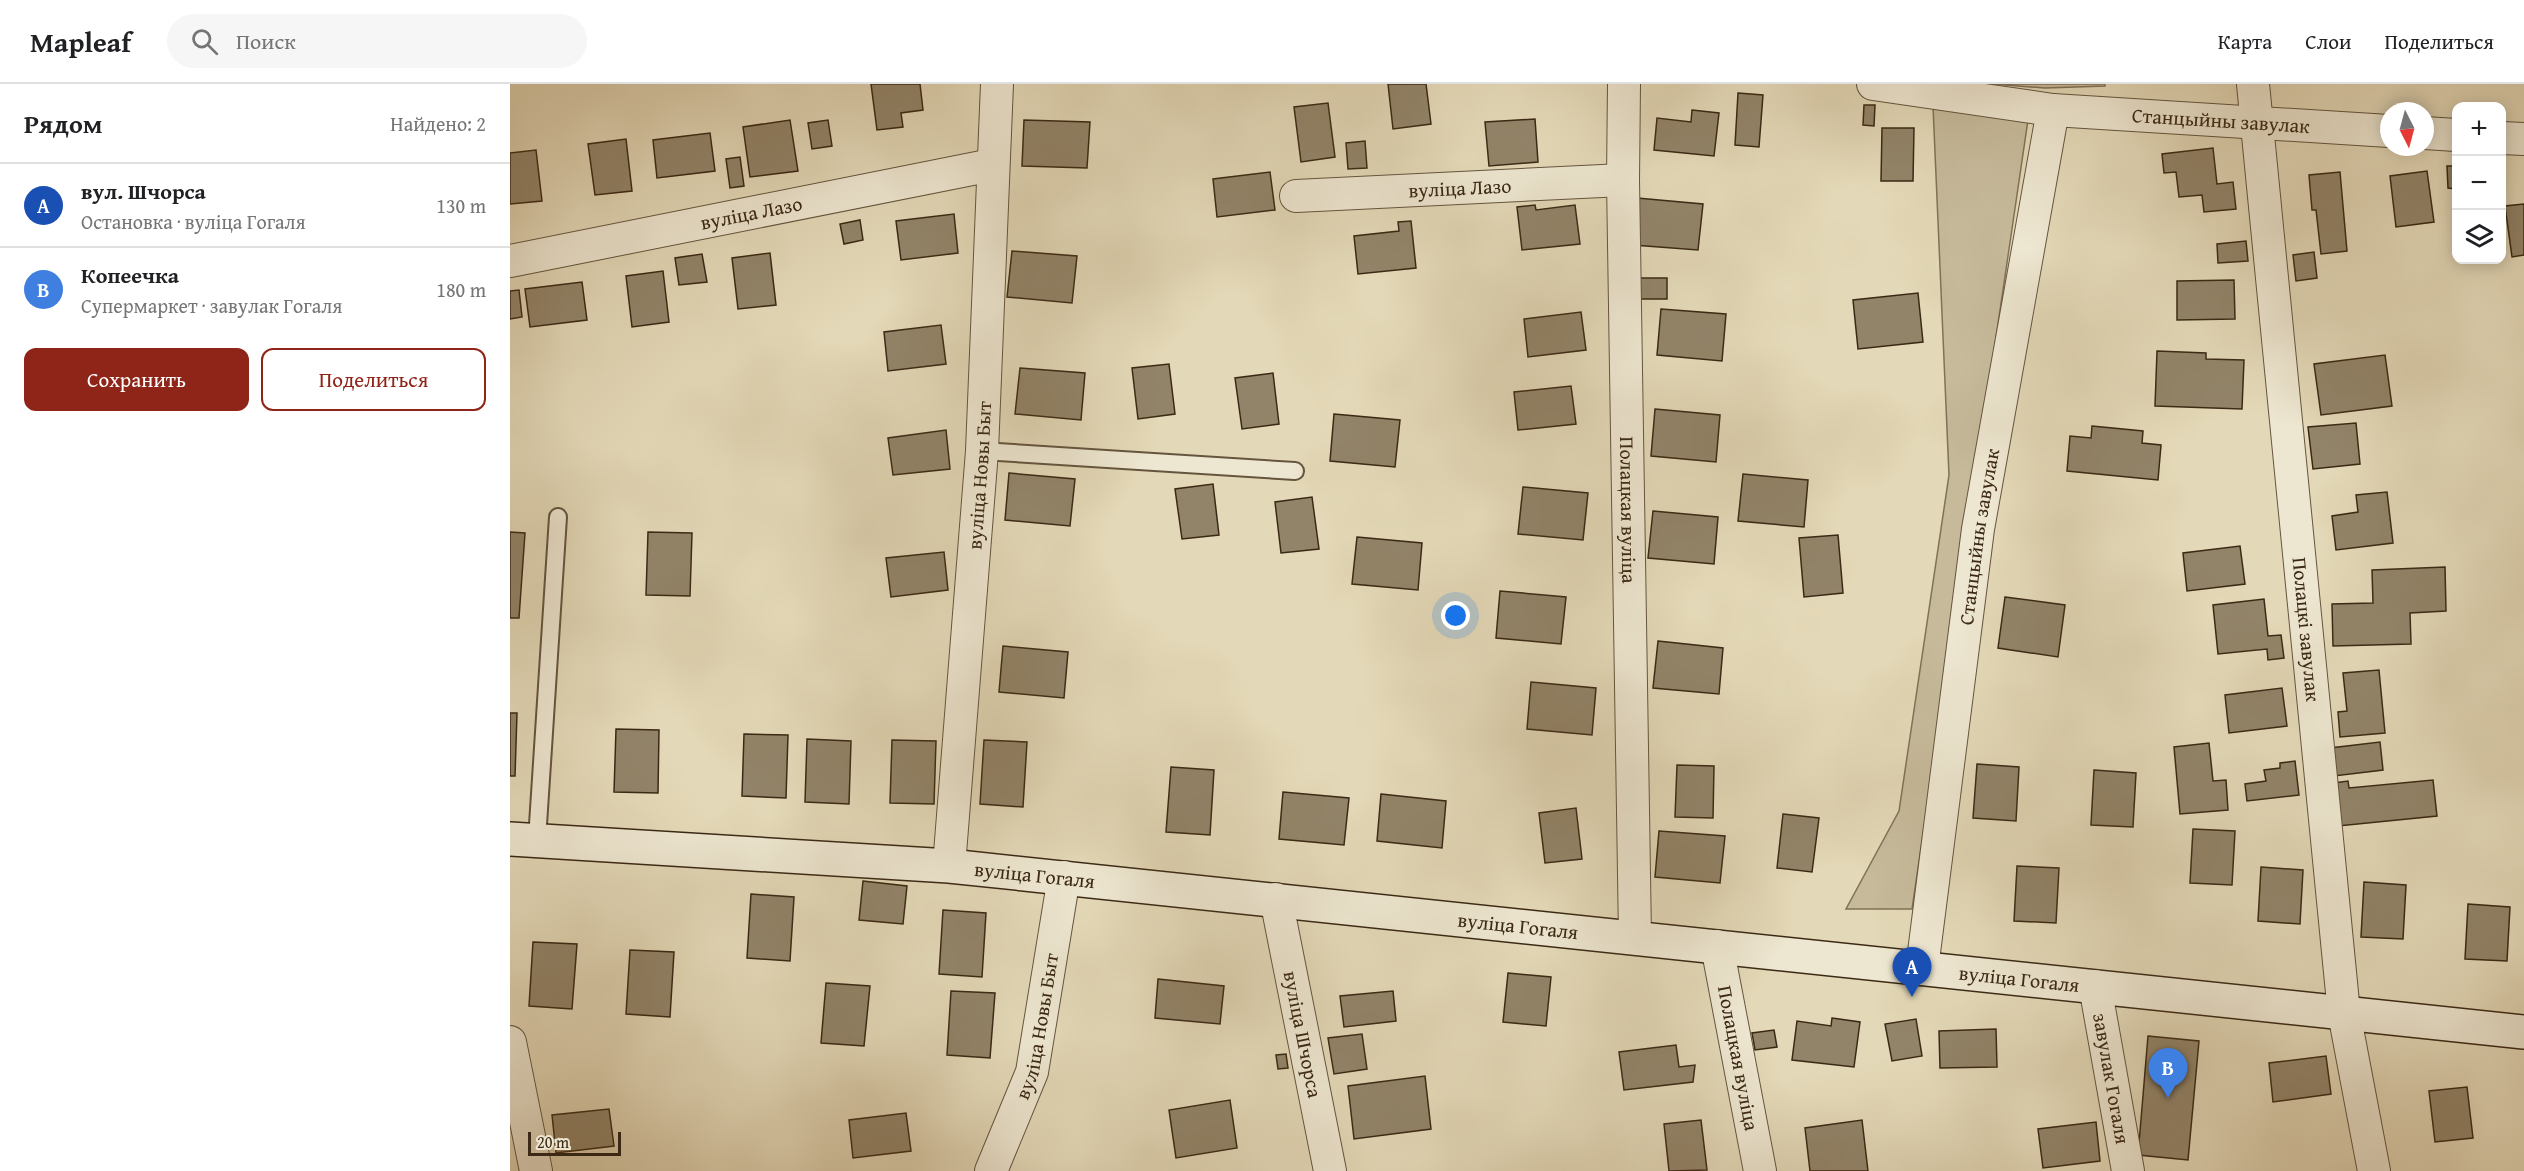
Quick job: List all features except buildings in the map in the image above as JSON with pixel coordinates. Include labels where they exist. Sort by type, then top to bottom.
[{"type":"main road","name":"вуліца Гогаля","points":[[524,839],[949,866],[1064,877],[2524,1032]]},
{"type":"street","name":"вуліца Новы Быт","points":[[949,866],[982,451],[997,84]]},
{"type":"street","name":"Полацкая вуліца","points":[[1624,84],[1623,180],[1635,937]]},
{"type":"street","name":"Станцыйны завулак","points":[[1873,84],[1955,89],[2053,110],[2380,130]]},
{"type":"street","name":"Полацкі завулак","points":[[2253,84],[2344,1013],[2374,1171]]},
{"type":"street","name":"Станцыйны завулак","points":[[1922,968],[1978,529],[2053,110]]},
{"type":"street","points":[[2434,134],[2452,135]]},
{"type":"street","points":[[2506,138],[2524,139]]},
{"type":"street","name":"вуліца Лазо","points":[[510,261],[992,165]]},
{"type":"street","name":"вуліца Лазо","points":[[1296,196],[1623,180]]},
{"type":"street","name":"вуліца Новы Быт","points":[[991,1171],[1032,1071],[1064,877]]},
{"type":"street","name":"вуліца Шчорса","points":[[1276,899],[1330,1171]]},
{"type":"street","name":"Полацкая вуліца","points":[[1717,946],[1760,1171]]},
{"type":"street","name":"завулак Гогаля","points":[[2095,986],[2128,1171]]},
{"type":"street","points":[[510,1042],[537,1171]]},
{"type":"lane","points":[[982,451],[1295,471]]},
{"type":"lane","points":[[524,839],[558,517]]},
{"type":"shaded area","points":[[1992,84],[2105,84],[2105,86],[2045,88]]},
{"type":"shaded area","points":[[1933,106],[2028,120],[1912,909],[1846,909],[1899,811],[1949,475]]},
{"type":"place","name":"вул. Шчорса","points":[[1912,997]]},
{"type":"place","name":"Копеечка","points":[[2168,1098]]}]
